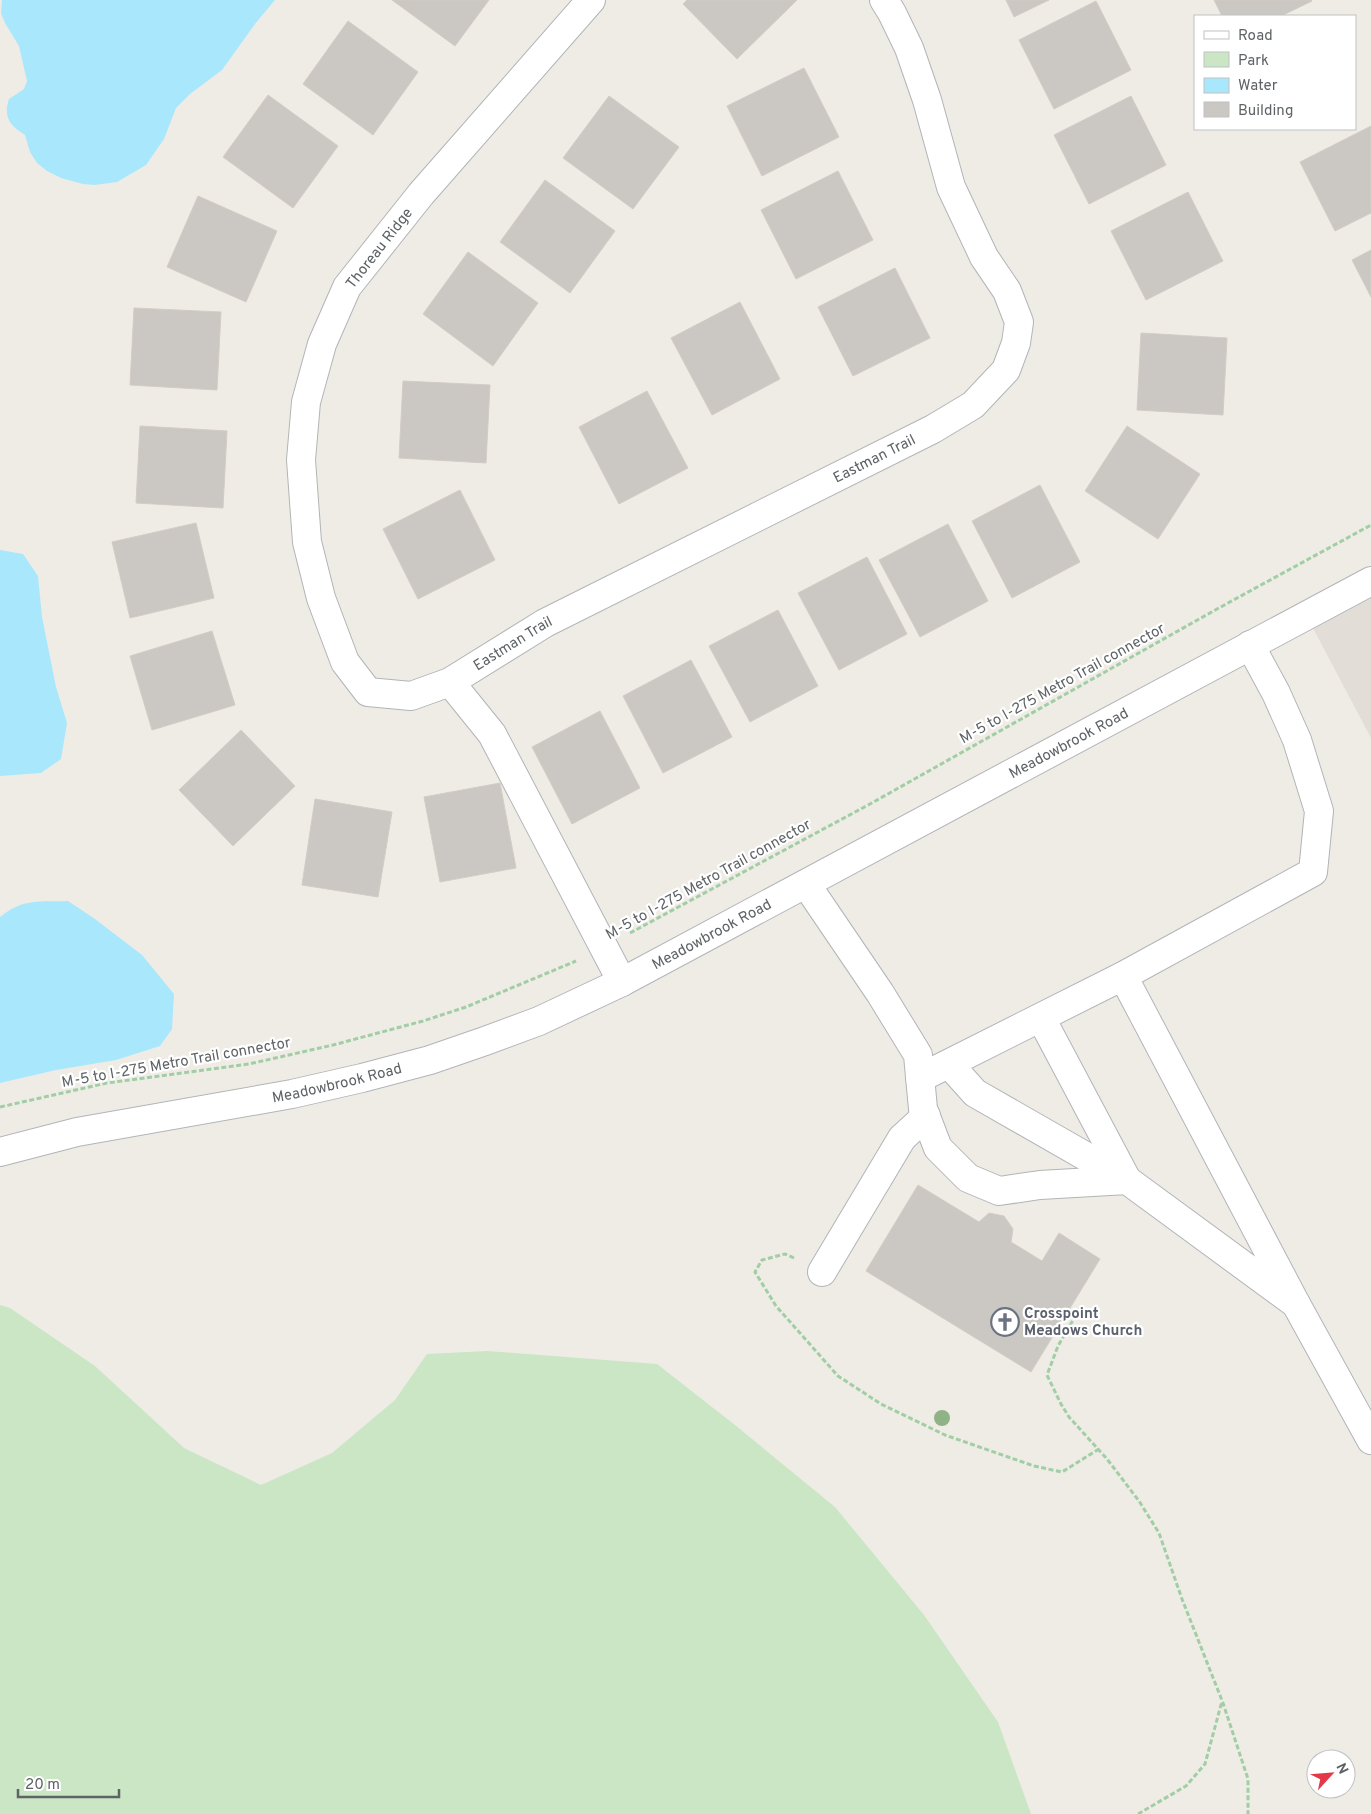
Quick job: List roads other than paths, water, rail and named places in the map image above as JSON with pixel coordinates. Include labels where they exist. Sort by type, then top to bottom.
[{"type":"street","name":"Thoreau Ridge","points":[[368,692],[345,662],[321,598],[307,542],[301,460],[306,402],[322,344],[346,287],[421,194],[538,58],[591,0]]},
{"type":"street","name":"Eastman Trail","points":[[368,692],[411,696],[450,682],[545,624],[932,429],[973,405],[1006,370],[1016,343],[1020,322],[1007,291],[984,256],[952,188],[927,100],[909,48],[884,0]]},
{"type":"street","name":"Meadowbrook Road","points":[[0,1152],[77,1132],[292,1094],[362,1078],[430,1060],[539,1021],[622,982],[1371,580]]},
{"type":"street","points":[[920,1078],[1123,976],[1313,872],[1318,811],[1297,740],[1276,693],[1250,645]]},
{"type":"street","points":[[450,682],[492,734],[622,982]]},
{"type":"street","points":[[806,884],[880,994],[918,1055],[923,1109],[938,1148],[968,1178],[999,1190],[1040,1185],[1127,1180]]},
{"type":"street","points":[[1123,976],[1296,1304],[1371,1440]]},
{"type":"street","points":[[1041,1018],[1127,1180]]},
{"type":"street","points":[[948,1064],[975,1093],[1127,1180],[1296,1304]]},
{"type":"street","points":[[822,1272],[902,1138],[926,1116]]},
{"type":"water","points":[[2,0],[275,0],[222,70],[190,94],[176,108],[164,139],[146,165],[117,182],[95,185],[61,178],[47,171],[37,163],[30,152],[25,135],[15,128],[9,120],[7,105],[9,99],[24,89],[27,81],[19,46],[1,13]]},
{"type":"water","points":[[0,550],[23,554],[38,576],[42,617],[56,687],[67,723],[61,759],[41,773],[0,776]]},
{"type":"water","points":[[68,901],[142,955],[174,994],[172,1029],[160,1046],[116,1060],[56,1070],[0,1083],[0,917],[16,907],[32,902]]},
{"type":"place","name":"Crosspoint Meadows Church","points":[[1005,1322]]}]
